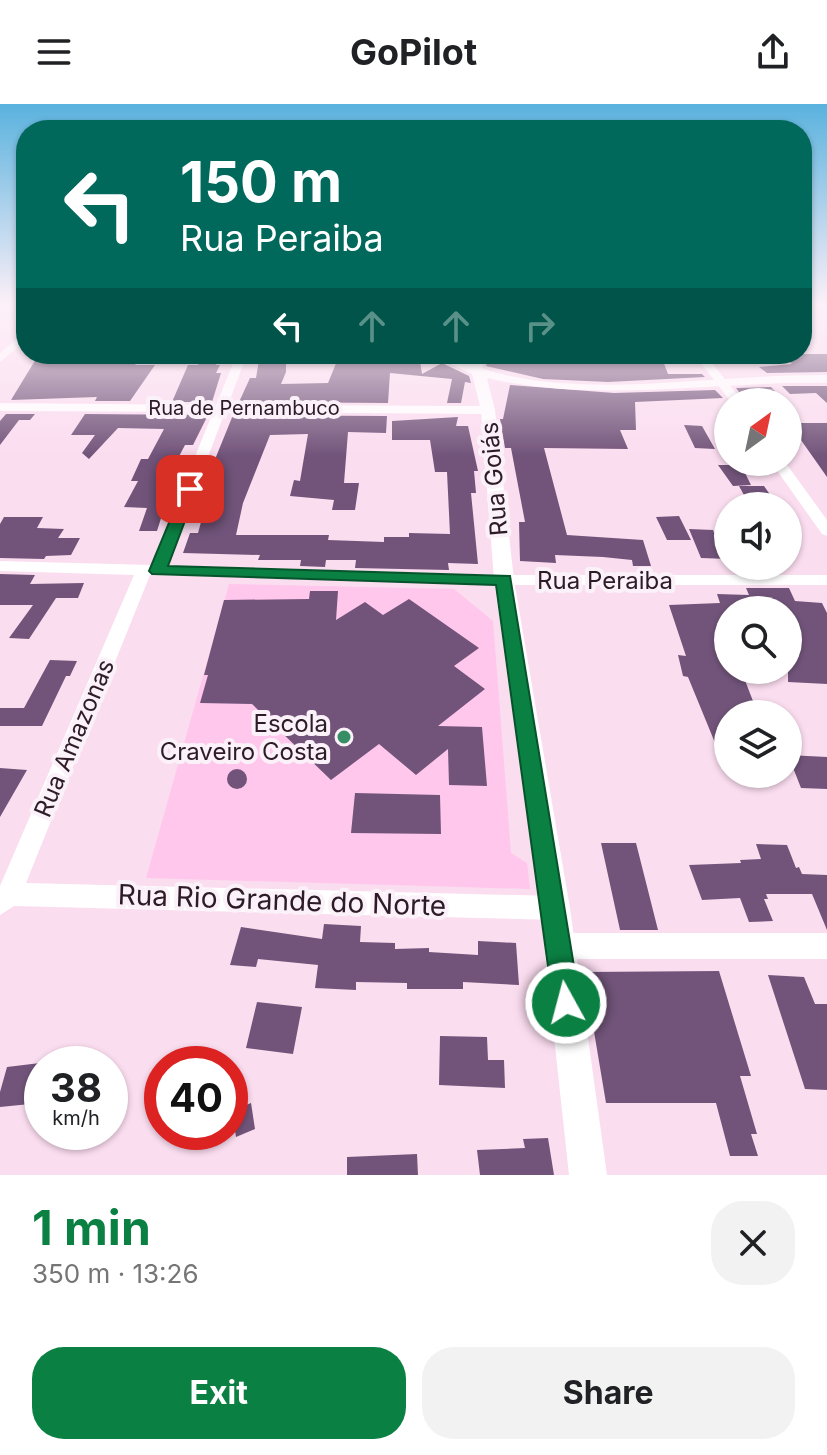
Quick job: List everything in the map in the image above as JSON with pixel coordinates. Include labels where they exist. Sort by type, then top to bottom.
[{"type":"street","name":"Rua Amazonas","points":[[5,899],[222,408],[238,364]]},
{"type":"street","name":"Rua Goiás","points":[[478,364],[488,410],[504,580],[555,908],[588,1175]]},
{"type":"street","points":[[481,364],[543,385],[587,389],[827,379]]},
{"type":"street","points":[[707,364],[727,388]]},
{"type":"street","name":"Rua de Pernambuco","points":[[0,407],[488,410]]},
{"type":"street","points":[[788,476],[827,531]]},
{"type":"street","name":"Rua Peraiba","points":[[0,566],[504,580],[827,580]]},
{"type":"street","name":"Rua Rio Grande do Norte","points":[[5,899],[555,908]]},
{"type":"street","points":[[559,946],[827,946]]},
{"type":"shaded area","name":"Escola Craveiro Costa","points":[[229,584],[454,589],[493,621],[511,853],[527,863],[530,889],[146,878]]},
{"type":"building","points":[[812,356],[827,356],[827,372],[767,373],[759,367],[812,364]]},
{"type":"building","points":[[33,364],[155,365],[130,401],[95,401],[97,397],[11,400]]},
{"type":"building","points":[[258,364],[286,364],[281,384],[328,383],[336,364],[420,364],[422,374],[444,364],[469,376],[471,383],[465,382],[461,403],[447,403],[452,379],[390,373],[388,403],[239,402],[250,378],[256,378]]},
{"type":"building","points":[[664,364],[668,374],[702,374],[705,377],[608,382],[543,379],[486,366]]},
{"type":"building","points":[[188,365],[220,365],[216,373],[221,373],[212,402],[172,402]]},
{"type":"building","points":[[510,385],[614,393],[714,390],[714,398],[635,402],[636,430],[620,430],[628,449],[544,448],[567,535],[643,540],[651,566],[633,566],[632,560],[555,555],[556,563],[520,561],[519,522],[525,522],[511,448],[505,448],[500,419],[503,419]]},
{"type":"building","points":[[782,386],[827,386],[827,403],[816,393],[802,394],[802,388]]},
{"type":"building","points":[[6,414],[35,414],[30,420],[19,420],[0,445],[0,421]]},
{"type":"building","points":[[85,414],[208,415],[193,445],[185,445],[158,496],[168,496],[157,531],[139,531],[147,508],[124,507],[138,481],[131,481],[141,459],[148,459],[164,429],[118,428],[89,459],[82,453],[95,435],[71,435]]},
{"type":"building","points":[[233,415],[387,416],[386,433],[348,432],[344,483],[359,483],[355,510],[332,510],[334,500],[290,496],[294,480],[300,481],[308,434],[270,435],[243,503],[236,535],[329,535],[328,540],[384,542],[384,537],[409,537],[409,533],[450,534],[447,472],[435,472],[430,440],[392,440],[392,421],[458,417],[456,426],[468,426],[478,471],[474,471],[476,493],[471,493],[478,564],[448,563],[449,570],[355,568],[356,560],[326,560],[325,567],[300,566],[301,560],[258,560],[260,555],[183,553],[190,533],[198,533],[213,479],[207,479]]},
{"type":"building","points":[[802,423],[827,423],[827,477],[802,441]]},
{"type":"building","points":[[684,425],[702,426],[714,449],[695,448]]},
{"type":"building","points":[[726,476],[746,476],[751,485],[733,486]]},
{"type":"building","points":[[739,486],[764,486],[768,492],[742,492]]},
{"type":"building","points":[[679,516],[691,540],[667,540],[656,517]]},
{"type":"building","points":[[4,517],[43,517],[37,528],[64,529],[58,538],[80,538],[71,555],[46,556],[44,559],[0,558],[0,524]]},
{"type":"building","points":[[689,529],[713,530],[714,558],[701,558]]},
{"type":"building","points":[[0,574],[35,575],[30,584],[84,583],[78,598],[56,598],[29,639],[9,638],[33,605],[0,605]]},
{"type":"building","points":[[746,588],[789,588],[793,596],[718,596],[717,594],[749,595]]},
{"type":"building","points":[[310,591],[338,591],[336,620],[365,602],[383,615],[409,599],[479,648],[454,666],[485,689],[438,726],[482,727],[487,786],[449,785],[448,749],[416,775],[379,744],[331,780],[252,704],[200,703],[208,675],[204,675],[224,600],[309,599]]},
{"type":"building","points":[[802,602],[822,603],[827,613],[827,684],[802,683]]},
{"type":"building","points":[[714,603],[714,684],[746,684],[753,700],[714,700],[714,740],[688,677],[683,676],[678,655],[686,656],[669,605]]},
{"type":"building","points":[[50,660],[77,661],[70,676],[66,676],[42,726],[0,726],[0,708],[24,708]]},
{"type":"building","points":[[802,756],[827,757],[827,789],[801,788]]},
{"type":"building","points":[[0,768],[27,770],[0,817]]},
{"type":"building","points":[[233,769],[241,769],[247,779],[241,789],[233,789],[227,783],[227,775]]},
{"type":"building","points":[[355,793],[440,795],[441,834],[351,833]]},
{"type":"building","points":[[601,843],[636,843],[658,930],[620,930]]},
{"type":"building","points":[[756,844],[787,845],[796,868],[799,867],[802,874],[827,875],[827,930],[812,894],[766,894],[768,899],[764,899],[773,921],[749,922],[740,898],[702,900],[689,865],[761,859]]},
{"type":"building","points":[[324,924],[361,926],[360,942],[395,943],[395,949],[429,948],[429,952],[478,955],[478,941],[516,943],[519,985],[463,982],[463,989],[407,989],[407,983],[356,982],[356,990],[315,988],[318,965],[258,959],[256,967],[230,965],[241,927],[322,939]]},
{"type":"building","points":[[719,971],[751,1076],[740,1076],[757,1134],[751,1134],[758,1156],[730,1156],[716,1103],[606,1103],[584,972]]},
{"type":"building","points":[[768,975],[804,977],[815,1004],[827,1004],[827,1090],[805,1089]]},
{"type":"building","points":[[257,1002],[302,1007],[293,1054],[246,1046]]},
{"type":"building","points":[[440,1036],[487,1037],[488,1060],[504,1060],[505,1088],[439,1085]]},
{"type":"building","points":[[24,1065],[24,1105],[0,1107],[0,1092],[7,1067]]},
{"type":"building","points":[[251,1103],[255,1129],[248,1132],[248,1104]]},
{"type":"building","points":[[548,1138],[554,1175],[480,1175],[477,1150],[525,1148],[523,1139]]},
{"type":"building","points":[[417,1154],[418,1175],[347,1175],[347,1157]]},
{"type":"place","name":"Escola Craveiro Costa","points":[[344,737]]},
{"type":"route","points":[[190,489],[157,571],[212,570],[504,580],[555,908],[566,1003]]}]
